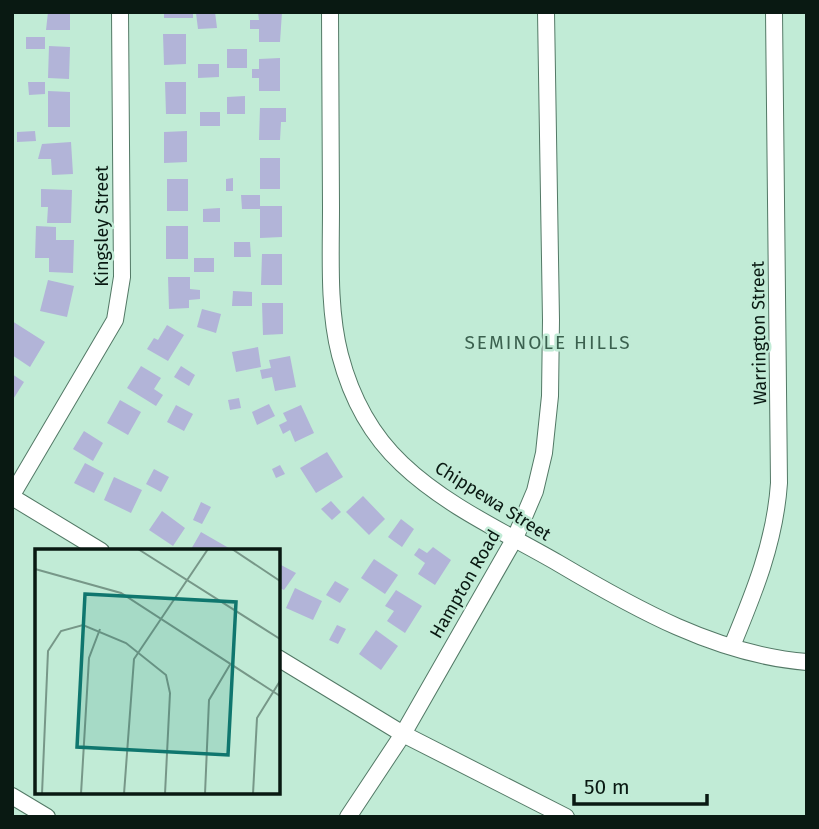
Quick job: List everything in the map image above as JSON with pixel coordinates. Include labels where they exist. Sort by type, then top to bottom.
[{"type":"street","name":"Kingsley Street","points":[[12,496],[115,320],[119,306],[122,277],[120,12]]},
{"type":"street","name":"Chippewa Street","points":[[330,12],[334,319],[349,383],[362,413],[403,465],[444,497],[514,538],[677,627],[732,646],[807,662]]},
{"type":"street","name":"Hampton Road","points":[[348,817],[403,734],[514,538],[535,491],[544,453],[550,396],[546,12]]},
{"type":"street","name":"Warrington Street","points":[[732,646],[764,566],[775,524],[779,494],[774,12]]},
{"type":"street","points":[[12,496],[98,549]]},
{"type":"street","points":[[280,659],[403,734],[566,817]]},
{"type":"street","points":[[12,796],[47,817]]},
{"type":"building","points":[[48,12],[70,12],[70,30],[46,30]]},
{"type":"building","points":[[164,12],[193,12],[193,18],[164,18]]},
{"type":"building","points":[[215,12],[217,28],[198,29],[196,13]]},
{"type":"building","points":[[258,12],[282,12],[280,42],[259,42],[259,29],[250,29],[250,20],[259,20]]},
{"type":"building","points":[[163,34],[186,34],[186,64],[164,65]]},
{"type":"building","points":[[26,37],[45,37],[45,49],[26,49]]},
{"type":"building","points":[[49,46],[70,47],[69,79],[48,78]]},
{"type":"building","points":[[227,49],[247,49],[247,68],[227,68]]},
{"type":"building","points":[[280,58],[280,91],[259,91],[259,78],[252,78],[252,69],[259,69],[259,59]]},
{"type":"building","points":[[198,64],[219,64],[219,77],[198,78]]},
{"type":"building","points":[[28,82],[45,82],[45,94],[29,95]]},
{"type":"building","points":[[165,82],[186,82],[186,114],[166,114]]},
{"type":"building","points":[[48,91],[70,92],[70,127],[48,127]]},
{"type":"building","points":[[245,96],[245,114],[227,114],[227,97]]},
{"type":"building","points":[[260,108],[286,108],[286,122],[281,122],[280,140],[259,140]]},
{"type":"building","points":[[200,112],[220,112],[220,126],[200,126]]},
{"type":"building","points":[[35,131],[36,141],[17,142],[17,132]]},
{"type":"building","points":[[187,131],[187,162],[164,163],[164,132]]},
{"type":"building","points":[[71,142],[73,174],[52,175],[51,159],[38,159],[42,144]]},
{"type":"building","points":[[260,158],[280,158],[280,189],[260,189]]},
{"type":"building","points":[[233,178],[233,191],[226,191],[226,179]]},
{"type":"building","points":[[167,179],[188,179],[188,211],[167,211]]},
{"type":"building","points":[[41,189],[72,190],[71,223],[47,223],[48,207],[41,207]]},
{"type":"building","points":[[241,195],[260,195],[260,206],[282,206],[282,237],[260,238],[260,209],[242,209]]},
{"type":"building","points":[[220,208],[220,222],[203,222],[203,209]]},
{"type":"building","points":[[36,226],[56,227],[56,240],[74,240],[73,273],[49,272],[49,258],[35,258]]},
{"type":"building","points":[[166,226],[188,226],[188,259],[166,259]]},
{"type":"building","points":[[234,242],[250,242],[251,257],[234,257]]},
{"type":"building","points":[[262,254],[282,254],[282,285],[261,285]]},
{"type":"building","points":[[194,258],[214,258],[214,272],[194,272]]},
{"type":"building","points":[[168,277],[190,277],[190,289],[200,290],[200,299],[189,300],[189,308],[169,309]]},
{"type":"building","points":[[48,280],[74,286],[67,317],[40,311]]},
{"type":"building","points":[[233,291],[252,292],[252,306],[232,306]]},
{"type":"building","points":[[262,303],[283,303],[283,334],[263,335]]},
{"type":"building","points":[[202,309],[221,314],[216,333],[197,327]]},
{"type":"building","points":[[12,321],[45,342],[30,367],[12,355]]},
{"type":"building","points":[[167,325],[184,335],[168,361],[147,349],[154,338],[158,340]]},
{"type":"building","points":[[258,347],[261,367],[236,372],[232,352]]},
{"type":"building","points":[[290,356],[296,387],[275,391],[272,377],[262,379],[260,370],[271,368],[269,360]]},
{"type":"building","points":[[141,366],[161,378],[154,389],[163,395],[156,406],[127,388]]},
{"type":"building","points":[[181,366],[195,375],[189,386],[174,377]]},
{"type":"building","points":[[12,374],[24,382],[12,401]]},
{"type":"building","points":[[239,398],[241,408],[230,410],[228,400]]},
{"type":"building","points":[[120,400],[141,412],[128,435],[107,423]]},
{"type":"building","points":[[269,404],[275,416],[257,425],[252,412]]},
{"type":"building","points":[[176,405],[193,414],[184,431],[167,422]]},
{"type":"building","points":[[301,405],[314,433],[295,442],[290,430],[283,434],[279,425],[287,421],[283,413]]},
{"type":"building","points":[[84,431],[103,443],[93,461],[73,449]]},
{"type":"building","points":[[327,452],[343,477],[316,493],[300,468]]},
{"type":"building","points":[[85,463],[104,473],[94,493],[74,483]]},
{"type":"building","points":[[280,465],[285,474],[276,478],[272,469]]},
{"type":"building","points":[[154,469],[169,477],[161,492],[146,484]]},
{"type":"building","points":[[114,477],[142,490],[131,513],[104,500]]},
{"type":"building","points":[[363,496],[385,519],[369,535],[346,512]]},
{"type":"building","points":[[331,501],[341,512],[332,520],[321,509]]},
{"type":"building","points":[[201,502],[211,507],[202,524],[193,520]]},
{"type":"building","points":[[162,511],[185,528],[173,546],[149,530]]},
{"type":"building","points":[[401,519],[414,529],[402,547],[388,537]]},
{"type":"building","points":[[201,532],[231,549],[191,549]]},
{"type":"building","points":[[433,547],[451,560],[435,585],[418,574],[425,563],[414,555],[419,548],[427,553]]},
{"type":"building","points":[[374,559],[398,575],[385,594],[361,578]]},
{"type":"building","points":[[281,565],[296,573],[284,590],[280,588]]},
{"type":"building","points":[[335,581],[349,589],[340,603],[326,595]]},
{"type":"building","points":[[295,588],[322,601],[313,620],[286,608]]},
{"type":"building","points":[[396,590],[422,606],[405,633],[387,621],[394,611],[385,606]]},
{"type":"building","points":[[337,625],[346,629],[338,644],[329,640]]},
{"type":"building","points":[[376,630],[398,646],[381,670],[359,654]]},
{"type":"district","name":"SEMINOLE HILLS","points":[[548,342]]}]
